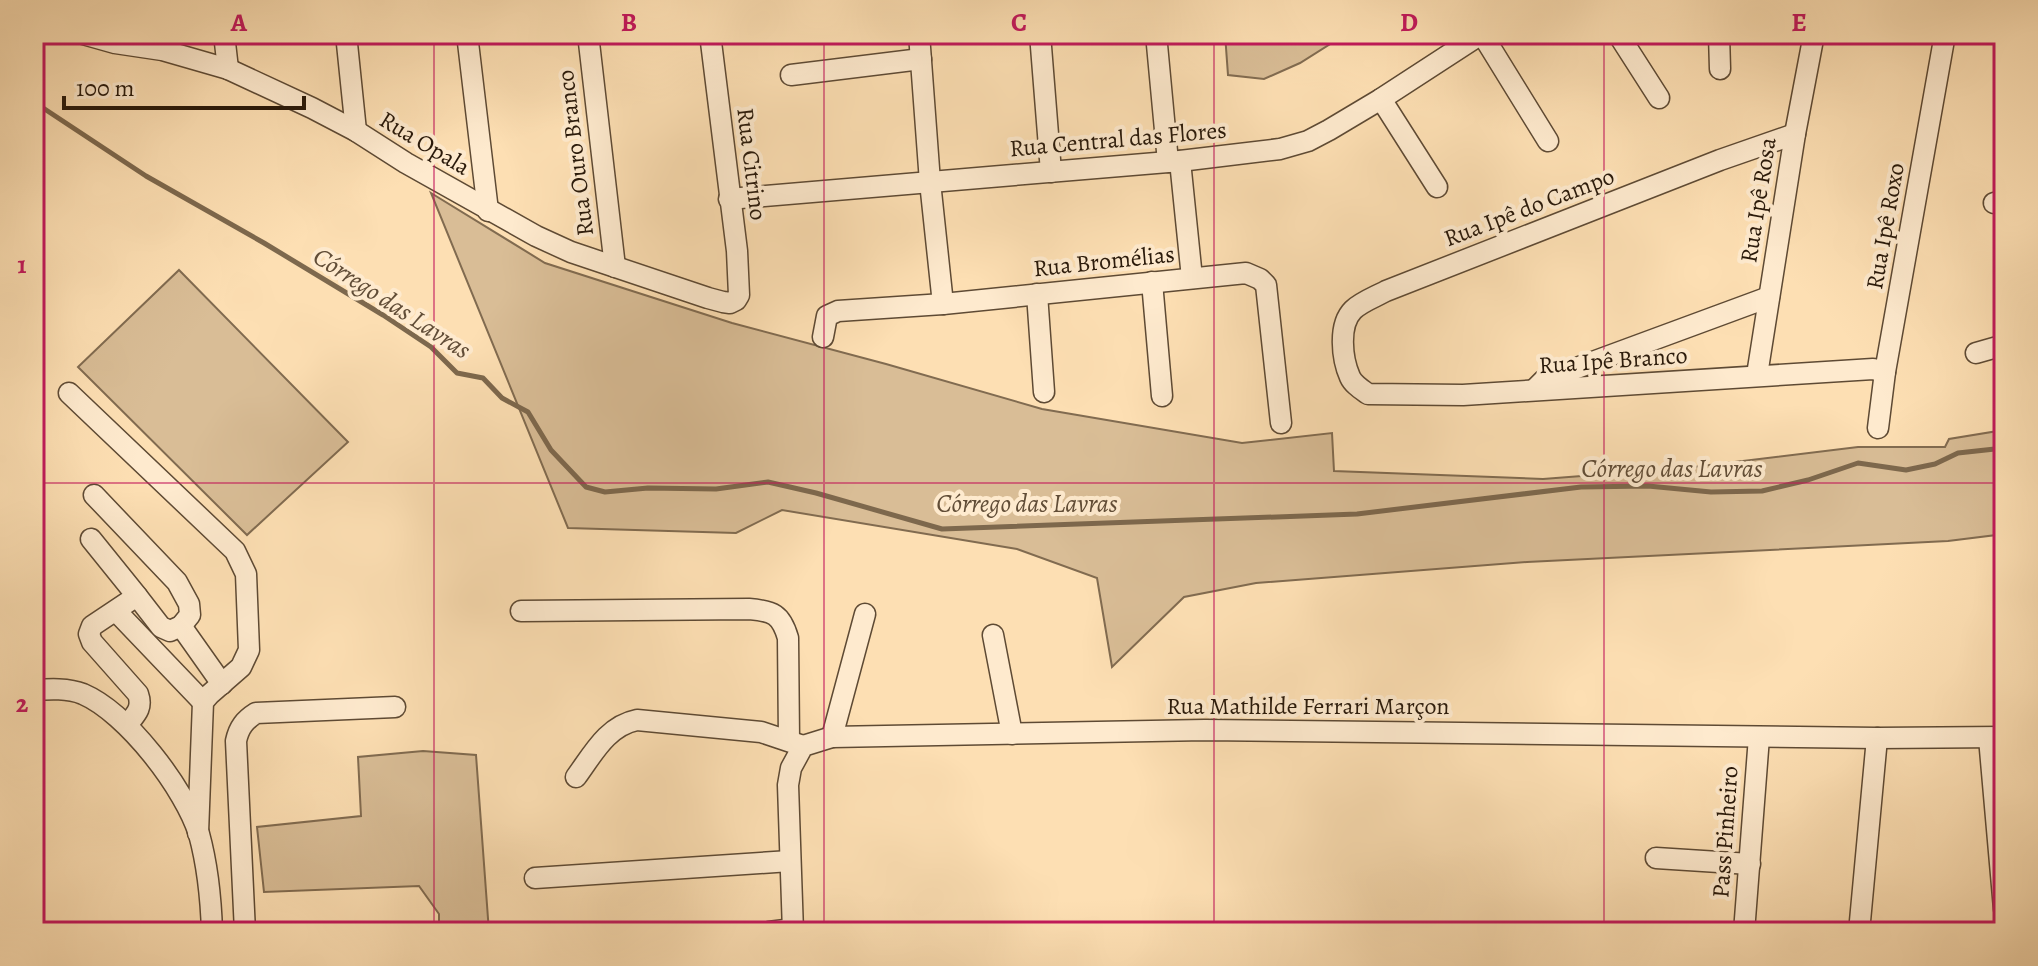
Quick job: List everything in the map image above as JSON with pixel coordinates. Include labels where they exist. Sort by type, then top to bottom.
[{"type":"street","name":"Rua Opala","points":[[83,34],[115,43],[162,50],[228,69],[356,131],[488,211],[571,252],[723,302],[736,300]]},
{"type":"street","points":[[144,34],[162,50]]},
{"type":"street","points":[[224,34],[228,69]]},
{"type":"street","points":[[346,34],[356,131]]},
{"type":"street","points":[[467,34],[488,211]]},
{"type":"street","name":"Rua Ouro Branco","points":[[588,34],[615,267]]},
{"type":"street","name":"Rua Citrino","points":[[710,34],[737,251],[739,295],[736,300]]},
{"type":"street","points":[[919,34],[943,304]]},
{"type":"street","points":[[1040,34],[1051,172]]},
{"type":"street","points":[[1156,34],[1192,278]]},
{"type":"street","points":[[1481,34],[1548,141]]},
{"type":"street","name":"Rua Central das Flores","points":[[729,199],[1280,149],[1308,141],[1381,99],[1481,34]]},
{"type":"street","points":[[1618,34],[1659,98]]},
{"type":"street","points":[[1719,34],[1720,69]]},
{"type":"street","name":"Rua Ipê Rosa","points":[[1757,375],[1814,34]]},
{"type":"street","name":"Rua Ipê Roxo","points":[[1878,428],[1885,372],[1945,34]]},
{"type":"street","points":[[791,75],[921,59]]},
{"type":"street","points":[[1381,99],[1437,187]]},
{"type":"street","name":"Rua Ipê do Campo","points":[[1350,378],[1342,335],[1352,311],[1362,304],[1386,291],[1720,160],[1795,134]]},
{"type":"street","name":"Rua Bromélias","points":[[823,337],[827,316],[838,311],[943,304],[1246,273],[1266,285],[1281,423]]},
{"type":"street","points":[[1152,282],[1162,396]]},
{"type":"street","points":[[1037,294],[1044,392]]},
{"type":"street","points":[[1532,392],[1544,380],[1769,297]]},
{"type":"street","points":[[1976,353],[2004,345]]},
{"type":"street","name":"Rua Ipê Branco","points":[[1350,378],[1368,394],[1463,395],[1757,375],[1873,369],[1885,372]]},
{"type":"street","points":[[69,393],[235,551],[246,574],[249,650],[241,667],[203,702],[198,833]]},
{"type":"street","points":[[91,539],[161,627],[170,631],[181,626],[190,615],[189,604],[177,582],[94,495]]},
{"type":"street","points":[[127,725],[138,712],[141,702],[138,694],[92,642],[89,634],[92,626],[137,596]]},
{"type":"street","points":[[521,611],[749,609],[766,610],[777,616],[784,625],[788,638],[796,743],[788,785],[793,931],[769,932]]},
{"type":"street","points":[[116,611],[203,702]]},
{"type":"street","points":[[832,737],[865,614]]},
{"type":"street","points":[[181,626],[222,684]]},
{"type":"street","points":[[993,635],[1012,734]]},
{"type":"street","points":[[34,690],[72,691],[109,710],[127,725],[163,770],[198,833],[210,884],[212,932]]},
{"type":"street","points":[[245,932],[238,731],[256,713],[395,707]]},
{"type":"street","points":[[576,777],[614,729],[637,720],[761,732],[796,743]]},
{"type":"street","name":"Rua Mathilde Ferrari Marçon","points":[[796,743],[832,737],[1205,730],[1996,737]]},
{"type":"street","name":"Pass Pinheiro","points":[[1744,932],[1759,737]]},
{"type":"street","points":[[1996,737],[2004,909]]},
{"type":"street","points":[[1859,932],[1877,738]]},
{"type":"street","points":[[1656,858],[1750,864]]},
{"type":"street","points":[[535,878],[790,861]]},
{"type":"shaded area","points":[[1225,34],[1346,34],[1300,63],[1264,79],[1228,75]]},
{"type":"shaded area","points":[[431,193],[545,263],[732,323],[1042,409],[1242,443],[1332,433],[1334,471],[1543,479],[1685,468],[1858,447],[1945,447],[1949,439],[2004,430],[2004,534],[1948,541],[1527,562],[1256,583],[1184,597],[1112,667],[1097,578],[1017,549],[782,510],[736,533],[568,528]]},
{"type":"shaded area","points":[[179,270],[348,442],[247,535],[78,367]]},
{"type":"shaded area","points":[[423,751],[476,755],[489,932],[439,932],[439,914],[419,886],[264,892],[257,827],[361,816],[358,757]]},
{"type":"waterway","name":"Córrego das Lavras","points":[[34,102],[146,176],[383,315],[431,347],[457,373],[483,378],[502,398],[528,412],[551,450],[586,487],[605,492],[648,488],[716,489],[768,482],[942,529],[1357,514],[1581,487],[1648,486],[1711,492],[1762,491],[1858,463],[1906,470],[1935,464],[1958,453],[2004,448]]}]
